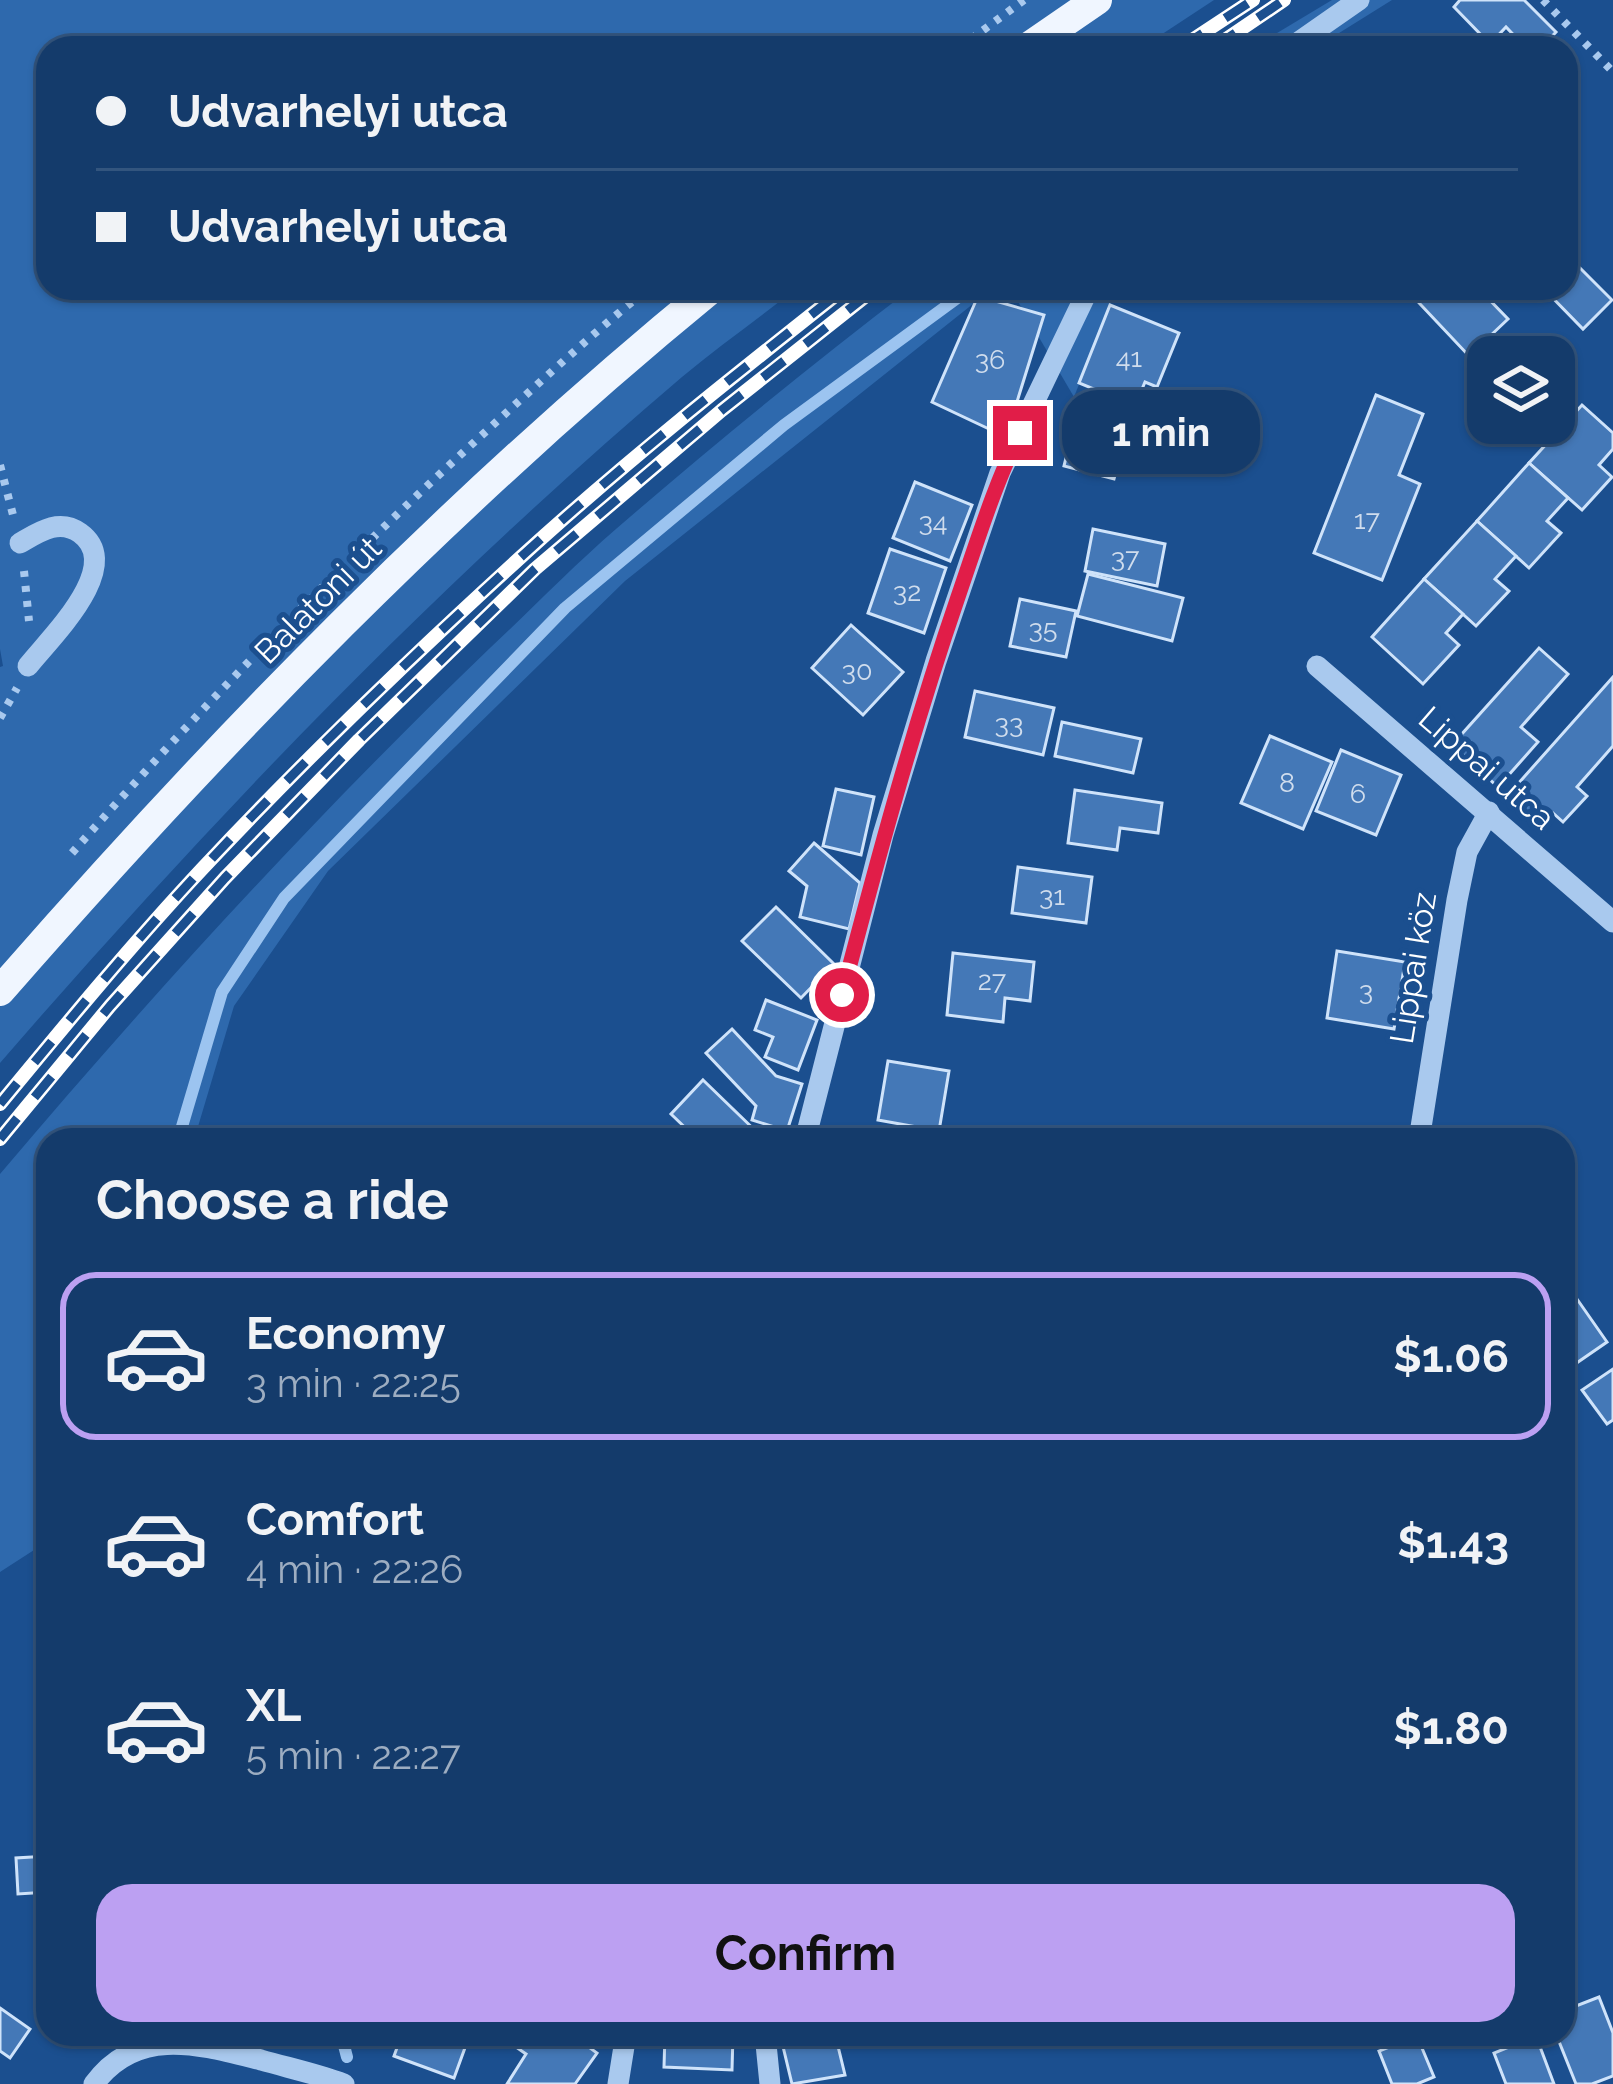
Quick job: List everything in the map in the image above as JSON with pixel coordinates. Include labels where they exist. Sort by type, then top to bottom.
[{"type":"main road","points":[[1044,36],[1097,0]]},
{"type":"main road","name":"Balatoni út","points":[[0,991],[103,874],[313,655],[569,411],[698,300]]},
{"type":"street","points":[[1307,36],[1359,0]]},
{"type":"street","points":[[808,1128],[883,835],[943,640],[1000,473],[1083,300]]},
{"type":"street","points":[[20,543],[42,530],[69,527],[89,542],[95,554],[95,570],[86,592],[28,665]]},
{"type":"street","name":"Lippai utca","points":[[1317,666],[1613,922]]},
{"type":"street","name":"Lippai köz","points":[[1421,1128],[1467,853],[1489,812]]},
{"type":"street","points":[[94,2084],[104,2069],[142,2047],[154,2046]]},
{"type":"street","points":[[203,2046],[344,2084]]},
{"type":"street","points":[[618,2084],[624,2046]]},
{"type":"street","points":[[766,2046],[770,2084]]},
{"type":"path","points":[[975,36],[1024,0]]},
{"type":"path","points":[[1543,0],[1613,72]]},
{"type":"path","points":[[0,465],[20,543],[30,610],[28,665],[0,718]]},
{"type":"shaded area","points":[[0,0],[1214,0],[1159,36],[36,36],[36,300],[781,300],[591,456],[414,622],[161,882],[0,1063]]},
{"type":"shaded area","points":[[1332,0],[1392,0],[1334,36],[1272,36]]},
{"type":"shaded area","points":[[897,300],[978,300],[625,581],[328,871],[234,1006],[198,1128],[40,1128],[362,774],[584,558]]},
{"type":"shaded area","points":[[1017,300],[1112,300],[1074,397]]},
{"type":"shaded area","points":[[36,1133],[36,1549],[0,1572],[0,1174]]},
{"type":"building","points":[[1460,0],[1524,0],[1556,32],[1552,36],[1515,36],[1506,27],[1498,36],[1482,36],[1454,7]]},
{"type":"building","points":[[1578,266],[1612,300],[1583,329],[1555,300],[1578,300]]},
{"type":"building","points":[[976,300],[1044,315],[1006,437],[932,402]]},
{"type":"building","points":[[1416,300],[1490,300],[1508,319],[1490,336],[1467,336],[1467,354]]},
{"type":"building","points":[[1110,305],[1179,333],[1157,387],[1145,382],[1135,406],[1079,383]]},
{"type":"building","points":[[1376,395],[1423,414],[1399,475],[1420,484],[1382,580],[1314,553]]},
{"type":"building","points":[[1582,405],[1613,433],[1613,449],[1599,465],[1612,477],[1582,510],[1529,463],[1546,444],[1575,444],[1575,413]]},
{"type":"building","points":[[1078,409],[1129,423],[1114,479],[1064,466]]},
{"type":"building","points":[[1529,463],[1568,498],[1547,521],[1561,533],[1529,568],[1477,521]]},
{"type":"building","points":[[915,482],[972,505],[950,561],[893,538]]},
{"type":"building","points":[[1477,521],[1516,556],[1495,579],[1509,591],[1476,626],[1424,579]]},
{"type":"building","points":[[1093,529],[1165,544],[1157,586],[1085,571]]},
{"type":"building","points":[[890,549],[946,568],[924,633],[868,613]]},
{"type":"building","points":[[1088,574],[1183,598],[1172,641],[1077,616]]},
{"type":"building","points":[[1424,579],[1463,614],[1446,633],[1459,645],[1423,684],[1372,637]]},
{"type":"building","points":[[1020,599],[1076,611],[1066,657],[1010,646]]},
{"type":"building","points":[[851,625],[903,672],[863,715],[812,668]]},
{"type":"building","points":[[1539,648],[1568,674],[1521,727],[1538,742],[1498,787],[1452,745]]},
{"type":"building","points":[[1613,677],[1613,746],[1577,787],[1587,796],[1563,822],[1553,813],[1542,825],[1508,795]]},
{"type":"building","points":[[975,691],[1054,708],[1043,755],[965,737]]},
{"type":"building","points":[[1062,722],[1141,739],[1133,773],[1055,756]]},
{"type":"building","points":[[1270,736],[1332,762],[1303,829],[1241,803]]},
{"type":"building","points":[[1341,750],[1401,775],[1376,835],[1316,811]]},
{"type":"building","points":[[836,789],[874,797],[861,855],[823,846]]},
{"type":"building","points":[[1075,790],[1162,803],[1158,833],[1120,828],[1117,850],[1068,843]]},
{"type":"building","points":[[814,843],[860,883],[849,929],[800,917],[807,886],[789,871]]},
{"type":"building","points":[[1018,867],[1092,877],[1086,923],[1012,913]]},
{"type":"building","points":[[776,907],[834,964],[801,998],[742,941]]},
{"type":"building","points":[[1337,951],[1405,962],[1394,1029],[1327,1018]]},
{"type":"building","points":[[953,953],[1034,962],[1030,1001],[1005,998],[1003,1022],[947,1015]]},
{"type":"building","points":[[766,1000],[817,1020],[798,1070],[765,1057],[773,1037],[755,1030]]},
{"type":"building","points":[[732,1029],[776,1076],[802,1084],[788,1128],[752,1120],[756,1106],[706,1053]]},
{"type":"building","points":[[888,1061],[949,1071],[940,1128],[878,1120]]},
{"type":"building","points":[[703,1080],[753,1128],[686,1128],[671,1114]]},
{"type":"building","points":[[1575,1296],[1607,1342],[1575,1364]]},
{"type":"building","points":[[1613,1369],[1613,1420],[1607,1424],[1582,1390]]},
{"type":"building","points":[[36,1857],[36,1893],[18,1894],[16,1858]]},
{"type":"building","points":[[1599,1997],[1613,2033],[1613,2076],[1592,2084],[1576,2084],[1561,2046],[1575,2046],[1575,2006]]},
{"type":"building","points":[[0,2008],[30,2029],[10,2058],[0,2051]]},
{"type":"building","points":[[398,2046],[466,2046],[454,2078],[394,2056]]},
{"type":"building","points":[[514,2046],[587,2046],[597,2053],[575,2084],[507,2084],[526,2054]]},
{"type":"building","points":[[665,2046],[733,2046],[732,2070],[664,2067]]},
{"type":"building","points":[[783,2046],[838,2046],[845,2075],[792,2084]]},
{"type":"building","points":[[1421,2046],[1434,2077],[1417,2084],[1392,2084],[1379,2051]]},
{"type":"building","points":[[1511,2046],[1540,2046],[1554,2084],[1506,2084],[1494,2053]]},
{"type":"waterway","points":[[182,1128],[222,992],[284,898],[565,608],[784,425],[955,300]]},
{"type":"waterway","points":[[344,2046],[347,2057]]},
{"type":"railway","points":[[1198,36],[1253,0]]},
{"type":"railway","points":[[1231,36],[1284,0]]},
{"type":"railway","points":[[0,1104],[176,897],[359,709],[600,487],[830,300]]},
{"type":"railway","points":[[0,1139],[225,878],[359,740],[535,569],[861,300]]},
{"type":"route","points":[[842,995],[883,835],[936,661],[1000,473],[1020,433]]}]
